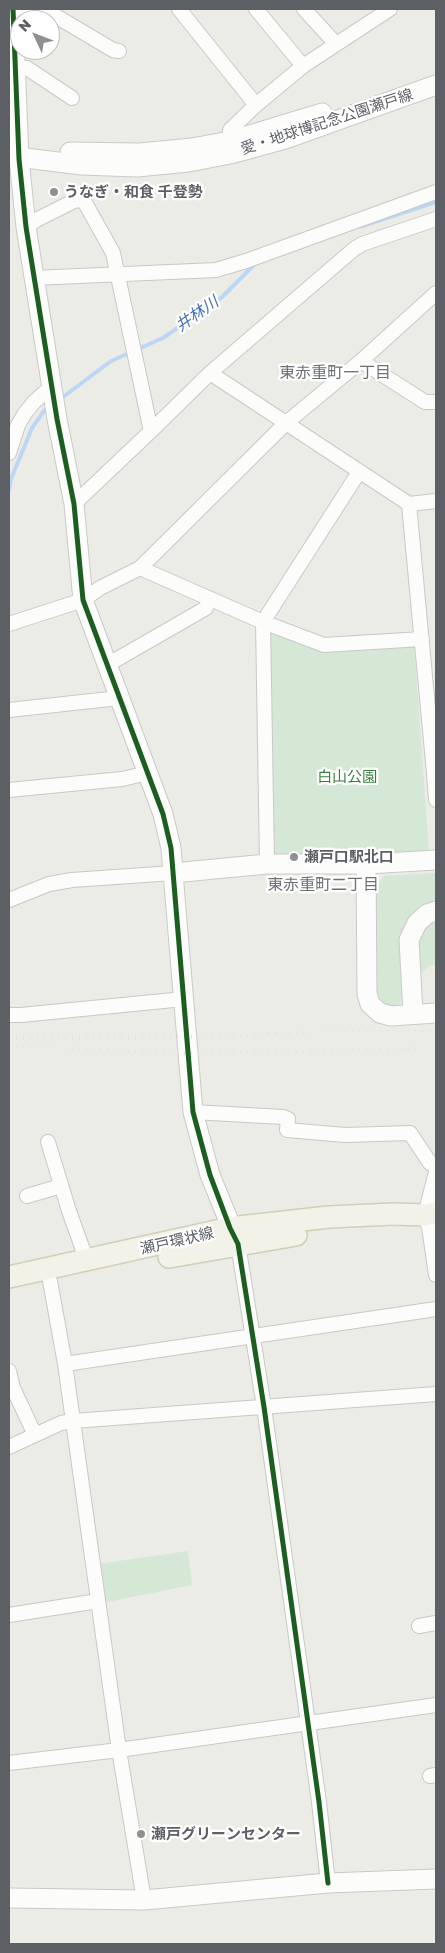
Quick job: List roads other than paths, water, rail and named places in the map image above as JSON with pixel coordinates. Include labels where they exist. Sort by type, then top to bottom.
[{"type":"main road","name":"瀬戸環状線","points":[[9,1277],[87,1261],[234,1236],[365,1228],[433,1217]]},
{"type":"main road","name":"瀬戸環状線","points":[[9,1290],[234,1236]]},
{"type":"street","points":[[44,9],[113,50],[119,51]]},
{"type":"street","points":[[179,9],[256,105]]},
{"type":"street","points":[[256,9],[303,66]]},
{"type":"street","points":[[304,9],[336,44]]},
{"type":"street","points":[[230,147],[230,130],[256,105],[303,66],[390,9]]},
{"type":"street","points":[[16,60],[14,151],[33,278],[57,419],[74,504],[84,600],[163,814],[171,848],[192,1112],[210,1174],[234,1236],[253,1336],[308,1724],[328,1883]]},
{"type":"street","points":[[16,70],[27,68],[72,98]]},
{"type":"street","name":"愛・地球博記念公園瀬戸線","points":[[14,151],[82,165],[137,167],[189,162],[436,72]]},
{"type":"street","name":"愛・地球博記念公園瀬戸線","points":[[230,147],[285,139],[436,85]]},
{"type":"street","points":[[33,278],[205,271],[224,268],[436,192]]},
{"type":"street","points":[[26,227],[76,200],[84,201],[113,253],[151,432]]},
{"type":"street","points":[[74,504],[151,432],[210,373],[354,249],[362,244],[436,219]]},
{"type":"street","points":[[9,624],[84,600],[100,588],[140,568],[286,423],[362,361],[436,293]]},
{"type":"street","points":[[362,361],[425,402],[436,402]]},
{"type":"street","points":[[210,373],[408,504],[436,501]]},
{"type":"street","points":[[9,453],[18,425],[25,413],[34,402],[52,389]]},
{"type":"street","points":[[267,864],[262,622],[359,472]]},
{"type":"street","points":[[408,504],[435,773],[436,800]]},
{"type":"street","points":[[140,568],[262,622],[324,645],[422,639]]},
{"type":"street","points":[[107,665],[206,608],[209,598]]},
{"type":"street","points":[[9,710],[119,698]]},
{"type":"street","points":[[9,790],[122,779],[148,773]]},
{"type":"street","points":[[9,900],[49,884],[72,880],[267,864],[366,864],[436,860]]},
{"type":"street","points":[[366,864],[367,994],[370,1004],[380,1013],[390,1016],[436,1013]]},
{"type":"street","points":[[413,1013],[409,940],[417,923],[426,914],[436,911]]},
{"type":"street","points":[[9,1015],[184,999]]},
{"type":"street","points":[[192,1112],[283,1117],[288,1119],[287,1130],[344,1135],[410,1133],[430,1163],[436,1167]]},
{"type":"street","points":[[48,1142],[87,1261]]},
{"type":"street","points":[[436,1172],[433,1217],[436,1275]]},
{"type":"street","points":[[26,1196],[61,1186]]},
{"type":"street","points":[[50,1281],[65,1364],[119,1750],[144,1900]]},
{"type":"street","points":[[65,1364],[436,1309]]},
{"type":"street","points":[[9,1371],[13,1388],[35,1435]]},
{"type":"street","points":[[9,1446],[61,1423],[73,1421],[436,1394]]},
{"type":"street","points":[[9,1615],[98,1601]]},
{"type":"street","points":[[419,1626],[436,1623]]},
{"type":"street","points":[[9,1763],[308,1724],[436,1704]]},
{"type":"street","points":[[9,1898],[144,1900],[328,1883],[436,1879]]},
{"type":"waterway","name":"井林川","points":[[362,226],[436,202]]},
{"type":"waterway","name":"井林川","points":[[59,400],[111,361],[163,338],[222,297],[257,262]]},
{"type":"waterway","name":"井林川","points":[[9,490],[11,479],[32,428],[49,407]]},
{"type":"railway","points":[[9,1038],[197,1037],[344,1031],[436,1031]]},
{"type":"railway","points":[[9,1046],[199,1054],[436,1048]]},
{"type":"place","name":"うなぎ・和食 千登勢","points":[[54,192]]},
{"type":"place","name":"瀬戸口駅北口","points":[[294,857]]},
{"type":"place","name":"瀬戸グリーンセンター","points":[[141,1834]]},
{"type":"district","name":"東赤重町一丁目","points":[[335,373]]},
{"type":"district","name":"東赤重町二丁目","points":[[323,885]]},
{"type":"park label","name":"白山公園","points":[[347,777]]}]
